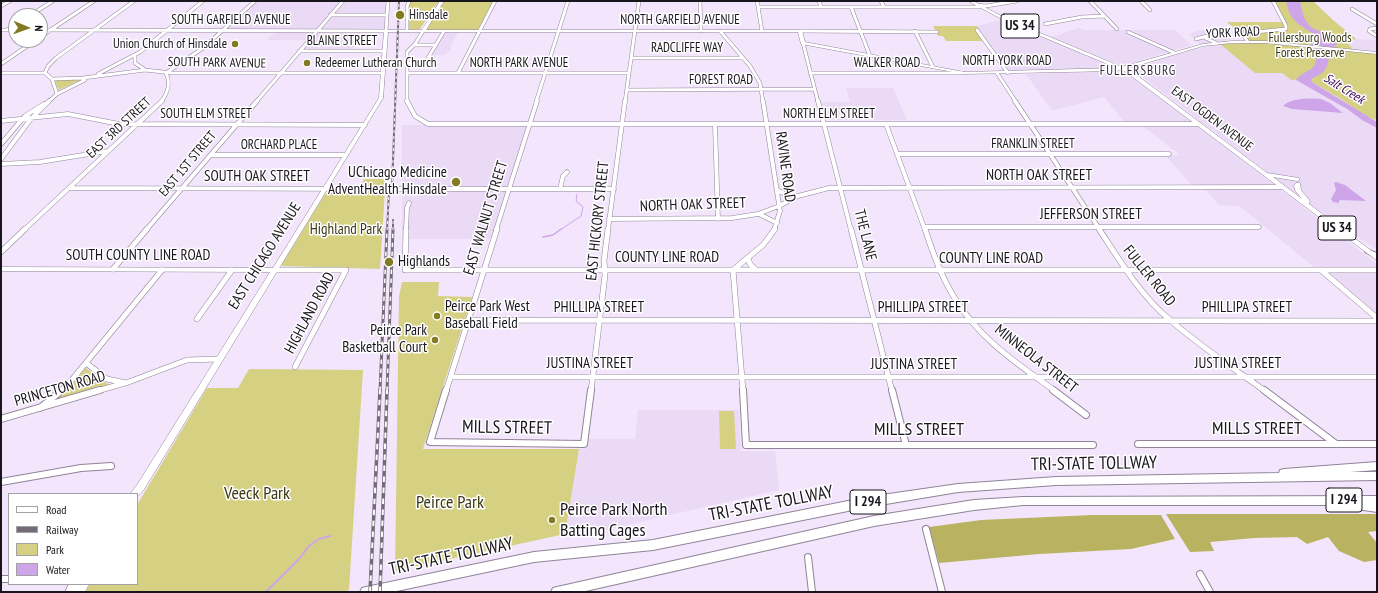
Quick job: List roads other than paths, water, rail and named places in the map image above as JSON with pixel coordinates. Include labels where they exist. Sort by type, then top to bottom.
[{"type":"highway","points":[[1370,252],[1377,257]]},
{"type":"highway","points":[[1240,478],[1254,475],[1377,466]]},
{"type":"highway","name":"TRI-STATE TOLLWAY","points":[[366,592],[534,557],[653,545],[868,502],[958,488],[1056,481],[1377,476]]},
{"type":"highway","points":[[1311,500],[1377,507]]},
{"type":"highway","name":"I 294","points":[[557,592],[874,521],[974,505],[1023,501],[1377,500]]},
{"type":"main road","points":[[423,31],[442,1]]},
{"type":"main road","name":"US 34","points":[[970,1],[981,7]]},
{"type":"main road","name":"EAST OGDEN AVENUE","points":[[981,7],[1012,24],[1123,69],[1370,252]]},
{"type":"main road","name":"SOUTH GARFIELD AVENUE","points":[[386,31],[423,31]]},
{"type":"main road","name":"EAST CHICAGO AVENUE","points":[[137,493],[381,98],[386,31]]},
{"type":"main road","points":[[407,31],[416,33],[420,36]]},
{"type":"main road","name":"NORTH GARFIELD AVENUE","points":[[423,31],[800,31]]},
{"type":"main road","name":"THE LANE","points":[[800,31],[803,43]]},
{"type":"main road","name":"YORK ROAD","points":[[1186,49],[1216,43],[1248,42],[1377,53]]},
{"type":"main road","name":"NORTH YORK ROAD","points":[[803,43],[964,73],[1108,71],[1123,69],[1186,49]]},
{"type":"main road","points":[[1264,173],[1280,178],[1298,181],[1298,190],[1307,201],[1306,205]]},
{"type":"main road","name":"SOUTH COUNTY LINE ROAD","points":[[1,269],[275,270]]},
{"type":"street","points":[[1,6],[10,1]]},
{"type":"street","points":[[42,8],[53,1]]},
{"type":"street","points":[[50,30],[94,1]]},
{"type":"street","points":[[45,73],[53,60],[92,30],[134,1]]},
{"type":"street","points":[[1,159],[30,120],[57,94],[135,55],[203,1]]},
{"type":"street","points":[[166,73],[203,48],[256,1]]},
{"type":"street","name":"EAST 1ST STREET","points":[[113,269],[343,1]]},
{"type":"street","points":[[386,31],[388,1]]},
{"type":"street","points":[[407,31],[407,7],[409,1]]},
{"type":"street","points":[[458,73],[495,1]]},
{"type":"street","name":"EAST WALNUT STREET","points":[[430,442],[568,1]]},
{"type":"street","name":"EAST HICKORY STREET","points":[[584,444],[600,320],[605,275],[604,261],[609,220],[639,1]]},
{"type":"street","points":[[700,1],[701,31]]},
{"type":"street","points":[[757,1],[762,31]]},
{"type":"street","points":[[819,1],[821,7]]},
{"type":"street","points":[[881,1],[884,7]]},
{"type":"street","points":[[985,1],[992,5]]},
{"type":"street","points":[[758,7],[981,7],[1017,1]]},
{"type":"street","points":[[1090,1],[1117,29]]},
{"type":"street","points":[[1141,1],[1150,10]]},
{"type":"street","points":[[1248,42],[1244,36],[1245,33],[1286,29],[1286,26],[1273,1]]},
{"type":"street","points":[[851,7],[870,56]]},
{"type":"street","points":[[1352,9],[1377,24]]},
{"type":"street","points":[[330,15],[386,16]]},
{"type":"street","points":[[1045,24],[1085,17],[1104,16]]},
{"type":"street","points":[[1377,28],[1370,29],[1369,31],[1377,36]]},
{"type":"street","points":[[1,30],[6,30]]},
{"type":"street","name":"SOUTH GARFIELD AVENUE","points":[[50,30],[386,31]]},
{"type":"street","points":[[977,30],[1008,73]]},
{"type":"street","points":[[423,31],[414,45],[407,52],[407,63],[425,63],[444,31]]},
{"type":"street","name":"RAVINE ROAD","points":[[720,31],[756,76],[761,89],[779,206],[777,223],[773,234],[766,243],[733,270]]},
{"type":"street","name":"NORTH GARFIELD AVENUE","points":[[800,31],[937,32]]},
{"type":"street","points":[[915,31],[933,67]]},
{"type":"street","points":[[1128,32],[1175,52]]},
{"type":"street","points":[[1196,39],[1211,35]]},
{"type":"street","points":[[1203,37],[1216,43]]},
{"type":"street","name":"THE LANE","points":[[803,43],[906,445]]},
{"type":"street","points":[[414,45],[436,45]]},
{"type":"street","points":[[1,64],[24,48]]},
{"type":"street","name":"BLAINE STREET","points":[[299,51],[385,51]]},
{"type":"street","points":[[135,55],[136,63],[146,70]]},
{"type":"street","name":"RADCLIFFE WAY","points":[[631,58],[743,58]]},
{"type":"street","name":"NORTH ELM STREET","points":[[407,63],[408,104],[420,120],[428,124],[1199,124]]},
{"type":"street","name":"SOUTH PARK AVENUE","points":[[52,79],[90,77],[146,70],[166,73],[383,73]]},
{"type":"street","points":[[1,73],[45,73],[52,79],[57,94]]},
{"type":"street","name":"EAST 3RD STREET","points":[[1,252],[163,99],[168,80],[166,73]]},
{"type":"street","name":"NORTH PARK AVENUE","points":[[408,73],[629,73]]},
{"type":"street","name":"WALKER ROAD","points":[[810,73],[964,73]]},
{"type":"street","name":"FULLER ROAD","points":[[997,73],[1126,271],[1144,294],[1169,320],[1336,444]]},
{"type":"street","name":"FOREST ROAD","points":[[627,90],[814,89]]},
{"type":"street","points":[[1,144],[19,121],[30,112],[48,102]]},
{"type":"street","name":"SOUTH ELM STREET","points":[[1,121],[30,120],[73,114],[115,124],[365,125]]},
{"type":"street","name":"MINNEOLA STREET","points":[[886,124],[940,271],[954,298],[970,320],[995,346],[1086,415]]},
{"type":"street","points":[[715,125],[718,219]]},
{"type":"street","points":[[1,164],[40,162],[109,151]]},
{"type":"street","name":"FRANKLIN STREET","points":[[897,154],[1169,154]]},
{"type":"street","name":"ORCHARD PLACE","points":[[211,155],[346,155]]},
{"type":"street","points":[[560,189],[564,176],[567,172]]},
{"type":"street","name":"NORTH OAK STREET","points":[[609,220],[718,219],[758,214],[779,206],[798,196],[822,189],[840,188],[1282,187]]},
{"type":"street","name":"SOUTH OAK STREET","points":[[69,188],[325,189]]},
{"type":"street","points":[[325,189],[614,189]]},
{"type":"street","points":[[777,190],[785,194],[798,196]]},
{"type":"street","name":"COUNTY LINE ROAD","points":[[409,203],[407,208],[405,270],[1377,270]]},
{"type":"street","points":[[758,214],[770,218],[777,223]]},
{"type":"street","name":"JEFFERSON STREET","points":[[924,227],[1259,227]]},
{"type":"street","points":[[748,259],[750,264],[756,270]]},
{"type":"street","points":[[40,408],[60,392],[86,363],[162,270]]},
{"type":"street","points":[[197,319],[232,270]]},
{"type":"street","name":"HIGHLAND ROAD","points":[[275,270],[346,270],[295,367]]},
{"type":"street","points":[[733,270],[742,378]]},
{"type":"street","points":[[1321,270],[1377,319]]},
{"type":"street","name":"PHILLIPA STREET","points":[[468,320],[1377,319]]},
{"type":"street","name":"PRINCETON ROAD","points":[[2,420],[126,383],[187,360],[219,359]]},
{"type":"street","name":"PRINCETON ROAD","points":[[86,363],[107,379],[126,383]]},
{"type":"street","name":"JUSTINA STREET","points":[[451,377],[1377,377]]},
{"type":"street","name":"MILLS STREET","points":[[742,378],[746,445],[1093,445]]},
{"type":"street","name":"MILLS STREET","points":[[430,442],[584,444]]},
{"type":"street","name":"MILLS STREET","points":[[1138,444],[1377,444]]},
{"type":"street","points":[[1,482],[81,468],[111,466]]},
{"type":"street","points":[[926,529],[942,592]]},
{"type":"street","points":[[808,557],[812,592]]},
{"type":"street","points":[[1200,574],[1210,592]]},
{"type":"water","points":[[1286,1],[1300,1],[1304,17],[1309,25],[1316,30],[1337,38],[1339,42],[1334,47],[1334,52],[1330,55],[1323,73],[1311,79],[1312,82],[1377,122],[1377,128],[1296,80],[1311,69],[1315,64],[1318,36],[1297,23],[1290,14]]},
{"type":"water","points":[[1321,99],[1330,103],[1343,113],[1292,109],[1283,106],[1290,101],[1295,100]]},
{"type":"water","points":[[1336,182],[1345,185],[1366,201],[1340,200],[1338,203],[1333,202],[1331,199],[1336,190],[1334,183]]},
{"type":"waterway","points":[[1307,37],[1316,49]]},
{"type":"waterway","points":[[560,230],[581,216],[583,207],[576,201],[577,194]]},
{"type":"waterway","points":[[543,237],[553,235],[561,229]]},
{"type":"waterway","points":[[266,592],[299,559],[309,546],[319,539],[330,536]]},
{"type":"railway","points":[[392,187],[399,1]]},
{"type":"railway","points":[[387,230],[389,192]]},
{"type":"railway","points":[[393,220],[393,229]]},
{"type":"railway","points":[[380,391],[387,229]]},
{"type":"railway","points":[[387,391],[393,229]]},
{"type":"railway","points":[[370,592],[380,390]]},
{"type":"railway","points":[[380,592],[387,390]]},
{"type":"place","name":"Hinsdale","points":[[400,15]]},
{"type":"place","name":"Union Church of Hinsdale","points":[[235,44]]},
{"type":"place","name":"Redeemer Lutheran Church","points":[[307,63]]},
{"type":"place","name":"UChicago Medicine AdventHealth Hinsdale","points":[[456,182]]},
{"type":"place","name":"Highlands","points":[[389,262]]},
{"type":"place","name":"Peirce Park West Baseball Field","points":[[437,316]]},
{"type":"place","name":"Peirce Park Basketball Court","points":[[435,340]]},
{"type":"place","name":"Peirce Park North Batting Cages","points":[[552,520]]},
{"type":"district","name":"FULLERSBURG","points":[[1138,71]]},
{"type":"park label","name":"Fullersburg Woods Forest Preserve","points":[[1310,46]]},
{"type":"park label","name":"Highland Park","points":[[346,230]]},
{"type":"park label","name":"Veeck Park","points":[[257,494]]},
{"type":"park label","name":"Peirce Park","points":[[450,503]]},
{"type":"water label","name":"Salt Creek","points":[[1344,89]]}]
